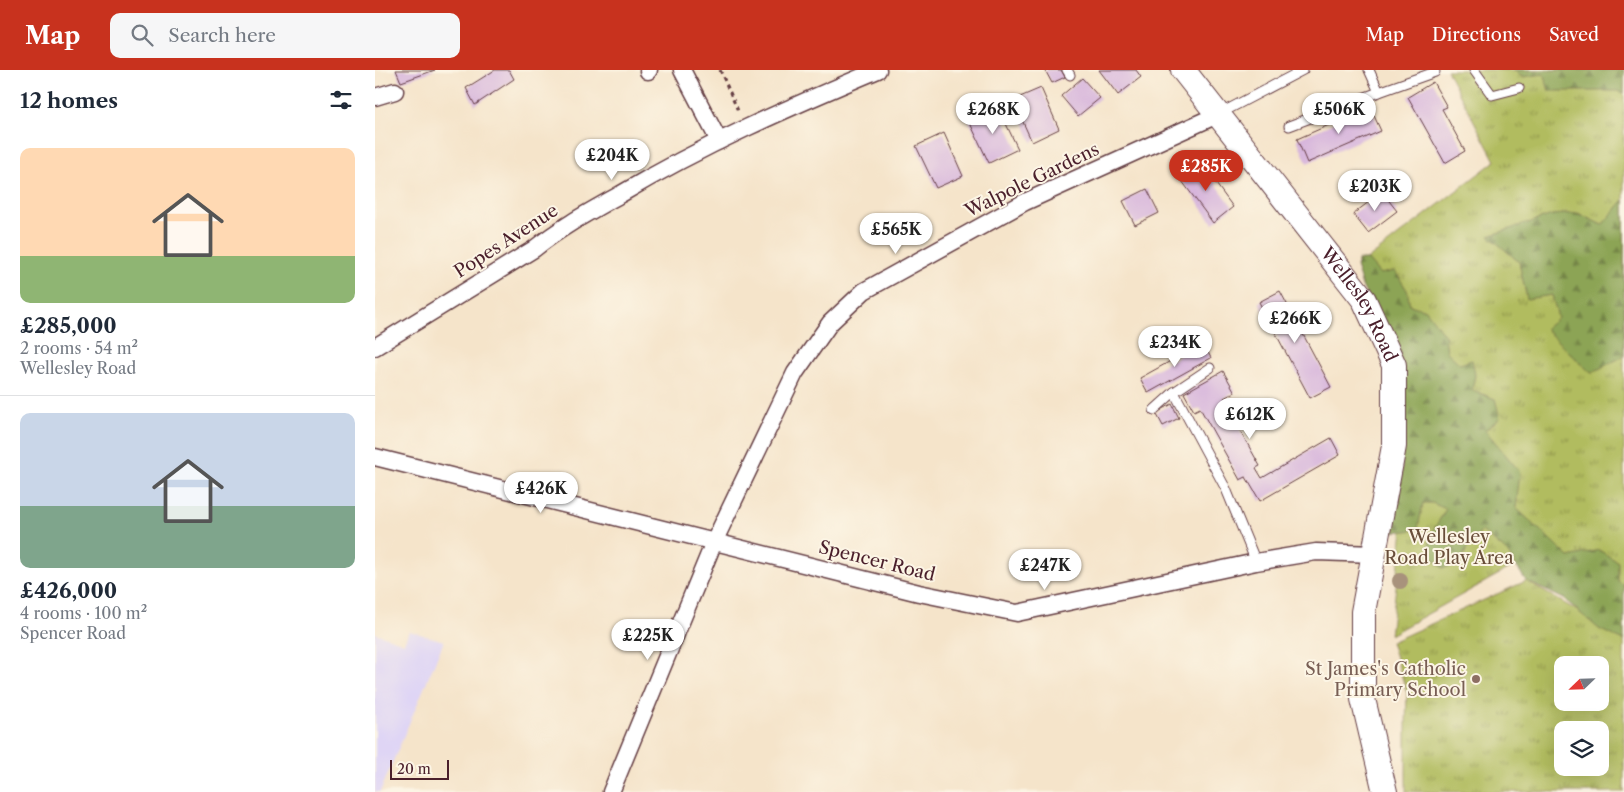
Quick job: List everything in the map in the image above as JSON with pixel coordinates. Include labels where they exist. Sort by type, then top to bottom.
[{"type":"street","points":[[682,70],[719,140]]},
{"type":"street","name":"Popes Avenue","points":[[375,347],[535,250],[555,232],[640,182],[719,140],[878,70]]},
{"type":"street","name":"Wellesley Road","points":[[1183,70],[1364,300],[1394,365],[1394,446],[1363,612],[1363,699],[1385,792]]},
{"type":"street","points":[[375,97],[395,91]]},
{"type":"street","name":"Walpole Gardens","points":[[611,792],[714,542],[795,373],[831,323],[864,291],[1025,202],[1217,115]]},
{"type":"street","name":"Spencer Road","points":[[375,457],[919,593],[1017,613],[1256,562],[1316,552],[1375,554]]},
{"type":"lane","points":[[1217,115],[1303,70]]},
{"type":"lane","points":[[1369,70],[1379,92]]},
{"type":"lane","points":[[1474,70],[1492,95],[1519,88]]},
{"type":"lane","points":[[1289,126],[1435,72]]},
{"type":"lane","points":[[1153,410],[1174,392],[1210,368]]},
{"type":"lane","points":[[1174,392],[1226,489],[1256,562]]},
{"type":"path","points":[[720,70],[745,128]]},
{"type":"shaded area","points":[[409,631],[444,641],[380,792],[375,792],[375,633],[404,643]]},
{"type":"green space","name":"Wellesley Road Play Area","points":[[1447,70],[1624,70],[1624,595],[1544,549],[1390,635],[1411,465],[1364,262],[1495,161]]},
{"type":"green space","points":[[1514,70],[1624,70],[1624,93],[1618,91],[1549,91],[1544,74],[1522,77]]},
{"type":"green space","points":[[1624,200],[1624,356],[1591,373],[1545,329],[1558,318],[1552,295],[1527,299],[1519,262],[1489,236],[1552,215],[1578,213],[1602,225]]},
{"type":"green space","name":"Wellesley Road Play Area","points":[[1358,260],[1368,260],[1380,274],[1395,271],[1407,290],[1410,305],[1426,310],[1445,336],[1447,352],[1460,364],[1472,360],[1475,375],[1472,390],[1495,399],[1500,418],[1485,430],[1520,472],[1516,508],[1569,557],[1599,550],[1618,562],[1618,581],[1624,585],[1624,641],[1599,629],[1564,599],[1526,581],[1507,552],[1482,531],[1468,547],[1458,565],[1442,568],[1431,556],[1429,537],[1446,509],[1432,503],[1423,503],[1418,528],[1408,531],[1389,532],[1390,496],[1402,474],[1402,368],[1362,286],[1356,266]]},
{"type":"green space","name":"St James's Catholic Primary School","points":[[1526,581],[1624,638],[1624,792],[1406,792],[1407,693],[1391,642]]},
{"type":"building","points":[[396,70],[435,70],[401,82]]},
{"type":"building","points":[[495,70],[509,70],[514,79],[475,105],[466,88]]},
{"type":"building","points":[[1045,70],[1061,70],[1065,77],[1052,83]]},
{"type":"building","points":[[1099,70],[1136,70],[1141,77],[1118,95]]},
{"type":"building","points":[[1082,78],[1100,98],[1078,116],[1061,96]]},
{"type":"building","points":[[1433,82],[1447,107],[1442,109],[1465,151],[1445,163],[1408,97]]},
{"type":"building","points":[[1041,88],[1059,129],[1032,142],[1013,100]]},
{"type":"building","points":[[998,107],[1018,149],[989,163],[969,121]]},
{"type":"building","points":[[1370,107],[1381,131],[1307,163],[1297,139]]},
{"type":"building","points":[[944,133],[963,176],[936,188],[916,146]]},
{"type":"building","points":[[1200,162],[1233,207],[1213,223],[1179,177]]},
{"type":"building","points":[[1147,189],[1159,213],[1135,225],[1123,201]]},
{"type":"building","points":[[1382,192],[1397,211],[1368,233],[1353,214]]},
{"type":"building","points":[[1280,291],[1331,387],[1310,398],[1259,302]]},
{"type":"building","points":[[1203,343],[1211,358],[1148,393],[1140,378]]},
{"type":"building","points":[[1223,371],[1235,392],[1224,398],[1233,413],[1241,409],[1248,421],[1238,427],[1260,466],[1256,468],[1262,478],[1331,438],[1340,455],[1260,501],[1246,477],[1240,480],[1200,408],[1194,411],[1184,393]]},
{"type":"building","points":[[1172,404],[1179,418],[1163,426],[1156,413]]},
{"type":"place","name":"St James's Catholic Primary School","points":[[1476,679]]}]
